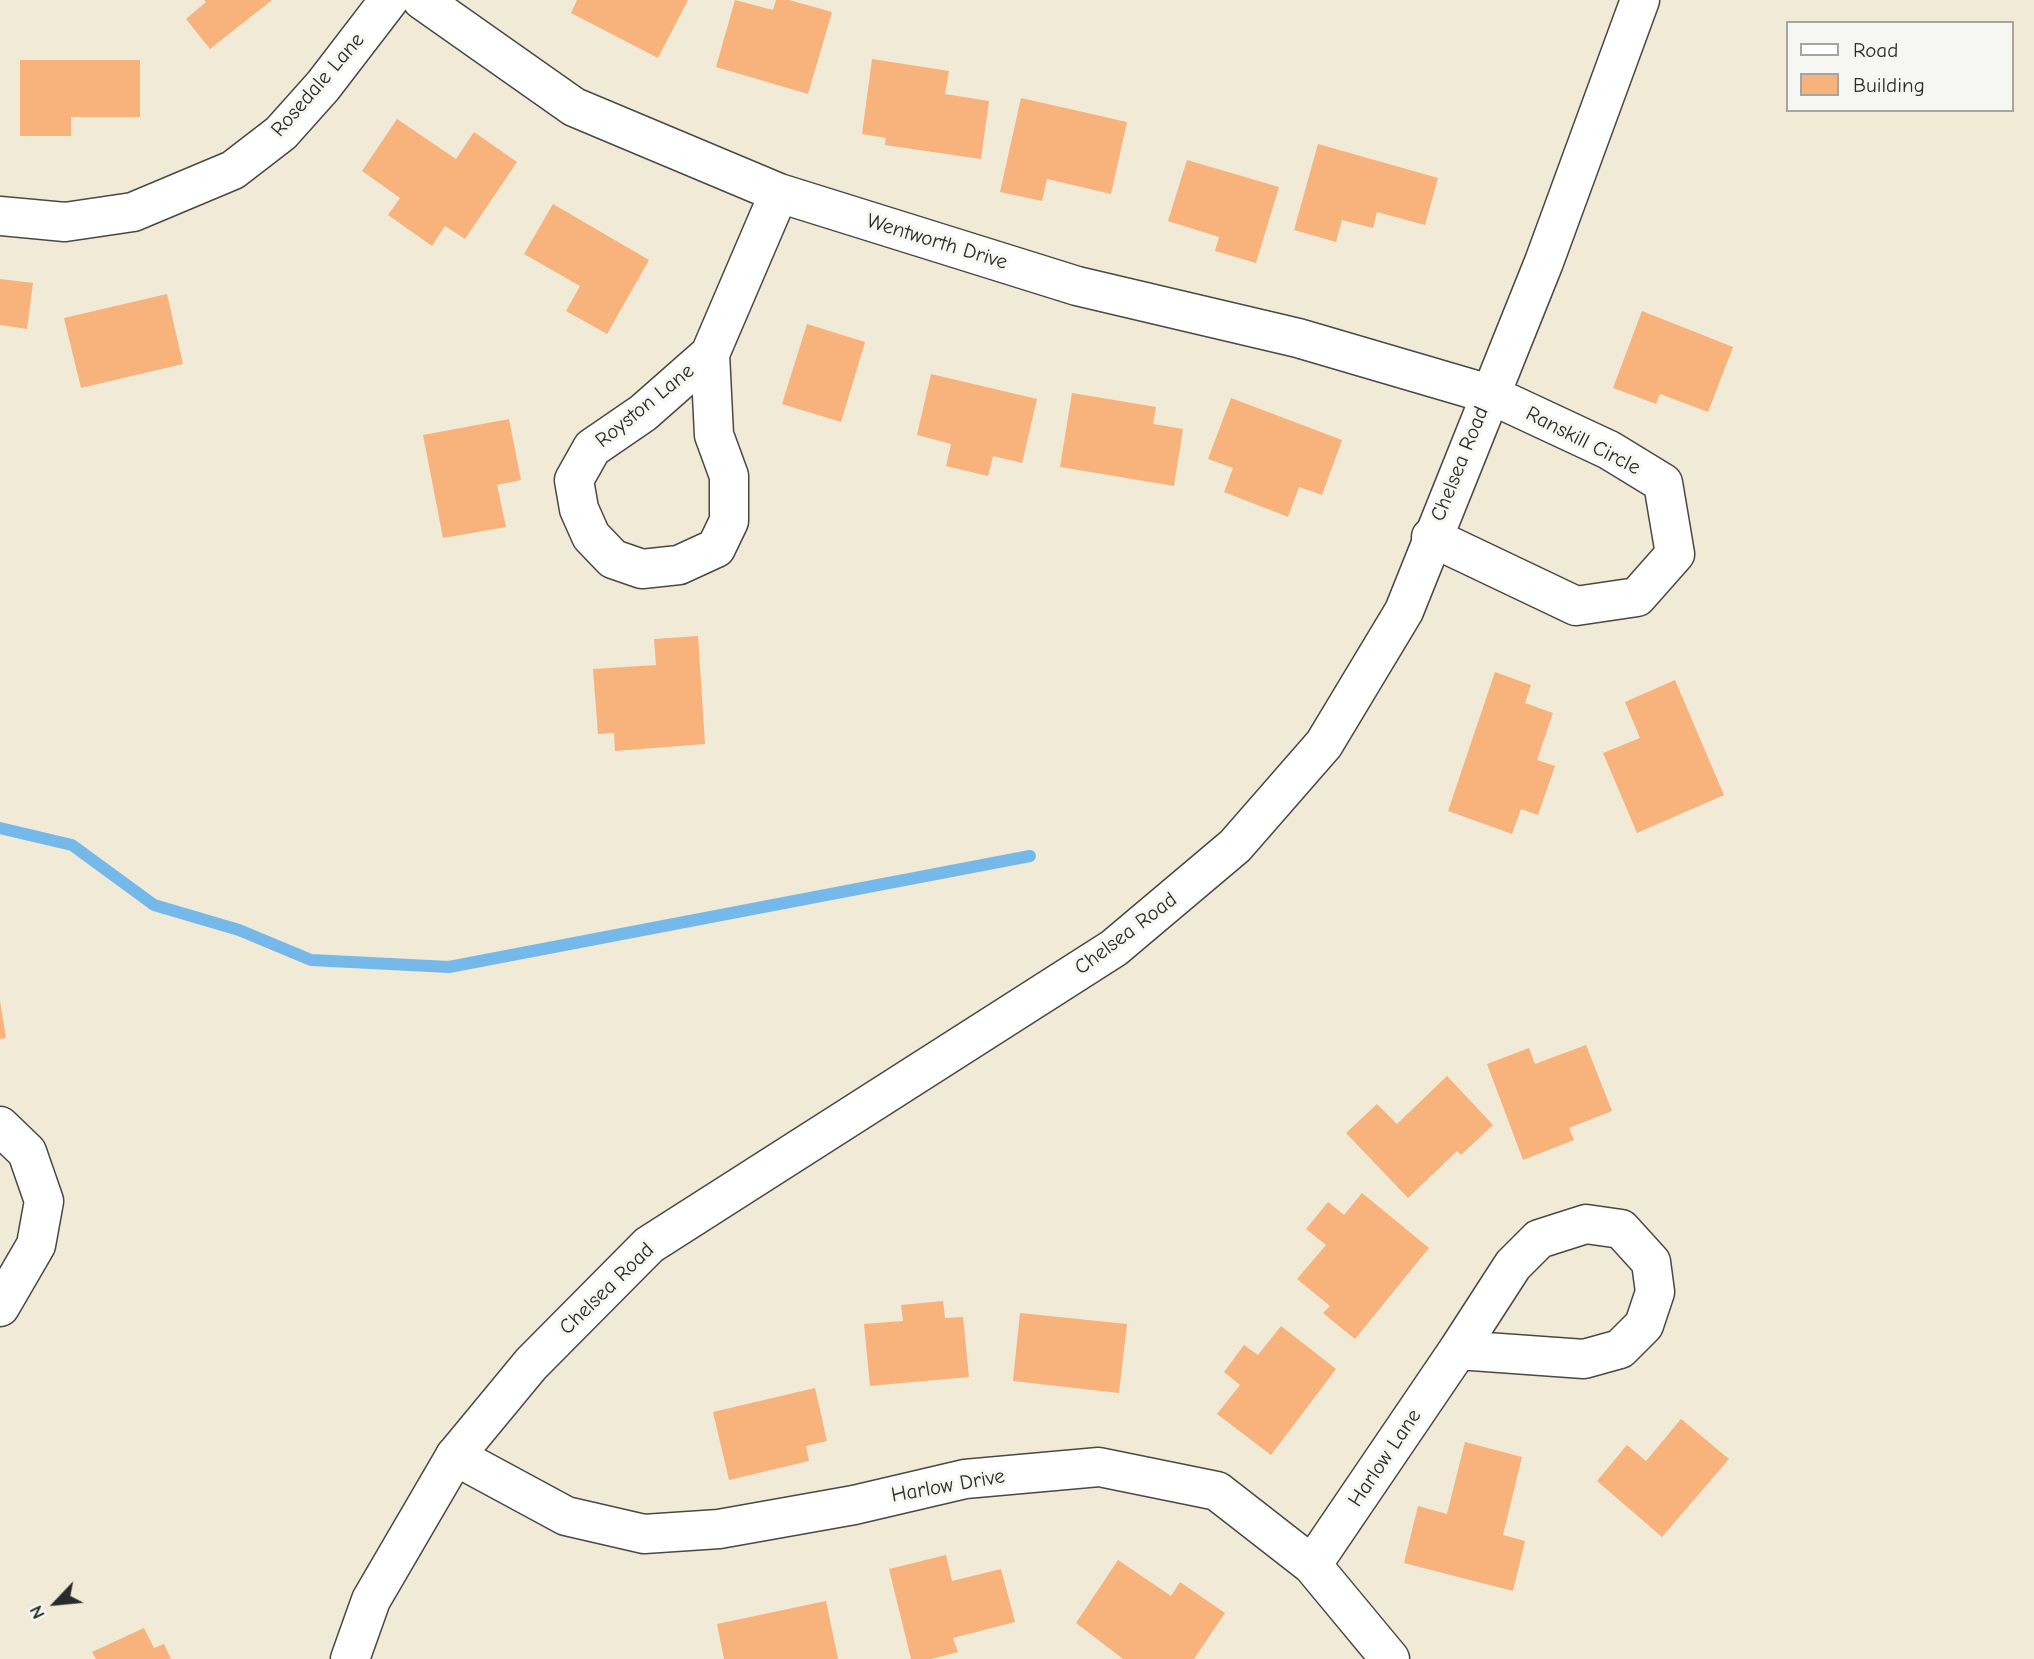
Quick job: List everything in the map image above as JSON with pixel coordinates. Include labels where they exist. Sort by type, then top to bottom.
[{"type":"street","name":"Rosedale Lane","points":[[0,216],[65,222],[133,212],[233,170],[281,133],[323,86],[389,0]]},
{"type":"street","name":"Wentworth Drive","points":[[422,0],[574,107],[779,193],[1077,286],[1298,338],[1489,394]]},
{"type":"street","name":"Chelsea Road","points":[[350,1659],[371,1600],[455,1456],[531,1364],[649,1245],[1114,948],[1235,846],[1324,744],[1404,611],[1431,537],[1544,262],[1640,0]]},
{"type":"street","name":"Royston Lane","points":[[710,354],[714,435],[729,476],[729,521],[716,548],[679,565],[642,569],[613,559],[591,536],[579,509],[574,480],[592,448],[643,413],[710,354],[779,193]]},
{"type":"street","name":"Ranskill Circle","points":[[1431,537],[1576,606],[1637,597],[1675,554],[1663,483],[1609,450],[1489,394]]},
{"type":"street","points":[[0,1126],[27,1152],[44,1201],[36,1245],[0,1307]]},
{"type":"street","name":"Harlow Lane","points":[[1312,1565],[1513,1265],[1539,1240],[1586,1224],[1621,1229],[1651,1262],[1655,1292],[1644,1325],[1620,1349],[1584,1359],[1458,1350]]},
{"type":"street","name":"Harlow Drive","points":[[455,1456],[566,1516],[644,1534],[733,1526],[854,1505],[965,1479],[1099,1467],[1217,1491],[1312,1565],[1390,1659]]},
{"type":"building","points":[[204,0],[272,0],[210,49],[186,19],[206,2]]},
{"type":"building","points":[[577,0],[688,0],[658,58],[571,13]]},
{"type":"building","points":[[735,0],[773,10],[776,0],[789,0],[832,12],[808,94],[716,67]]},
{"type":"building","points":[[872,59],[949,71],[945,94],[989,101],[981,159],[885,145],[886,138],[862,134]]},
{"type":"building","points":[[20,60],[140,60],[140,117],[71,117],[71,136],[20,136]]},
{"type":"building","points":[[1021,98],[1127,122],[1111,194],[1047,179],[1042,201],[1000,192]]},
{"type":"building","points":[[397,119],[456,159],[474,132],[517,162],[465,239],[445,226],[432,246],[388,215],[400,198],[362,171]]},
{"type":"building","points":[[1318,144],[1438,178],[1425,225],[1377,212],[1373,228],[1342,220],[1336,242],[1294,230]]},
{"type":"building","points":[[1187,160],[1279,187],[1256,263],[1215,251],[1219,237],[1168,221]]},
{"type":"building","points":[[553,204],[649,260],[607,334],[566,311],[580,286],[524,254]]},
{"type":"building","points":[[0,279],[33,283],[27,329],[0,325]]},
{"type":"building","points":[[167,294],[183,364],[81,388],[64,318]]},
{"type":"building","points":[[1642,311],[1733,347],[1708,412],[1660,394],[1656,404],[1613,388]]},
{"type":"building","points":[[807,324],[865,342],[841,422],[782,404]]},
{"type":"building","points":[[931,374],[1037,399],[1022,463],[993,456],[988,476],[946,466],[951,444],[917,435]]},
{"type":"building","points":[[1072,393],[1156,407],[1153,424],[1183,429],[1174,486],[1060,467]]},
{"type":"building","points":[[1231,398],[1342,440],[1322,495],[1299,487],[1288,517],[1224,492],[1233,468],[1208,459]]},
{"type":"building","points":[[509,419],[521,480],[497,485],[506,527],[443,538],[423,435]]},
{"type":"building","points":[[698,636],[705,744],[615,751],[614,733],[598,734],[593,669],[656,665],[654,639]]},
{"type":"building","points":[[1495,672],[1531,685],[1525,703],[1553,713],[1537,760],[1555,766],[1538,815],[1521,809],[1512,834],[1448,811]]},
{"type":"building","points":[[1675,680],[1724,795],[1637,833],[1603,753],[1640,738],[1625,702]]},
{"type":"building","points":[[0,1001],[6,1038],[0,1039]]},
{"type":"building","points":[[1586,1045],[1612,1111],[1569,1128],[1574,1140],[1523,1160],[1487,1064],[1529,1048],[1535,1064]]},
{"type":"building","points":[[1447,1076],[1493,1125],[1461,1155],[1457,1151],[1408,1198],[1346,1133],[1377,1104],[1397,1124]]},
{"type":"building","points":[[1362,1193],[1429,1248],[1355,1339],[1323,1313],[1330,1306],[1297,1279],[1326,1245],[1306,1229],[1328,1202],[1344,1215]]},
{"type":"building","points":[[943,1301],[945,1318],[963,1317],[969,1377],[870,1386],[864,1324],[903,1321],[901,1305]]},
{"type":"building","points":[[1020,1313],[1127,1324],[1119,1393],[1013,1381]]},
{"type":"building","points":[[1281,1326],[1336,1369],[1271,1455],[1217,1414],[1240,1385],[1224,1372],[1244,1345],[1258,1355]]},
{"type":"building","points":[[815,1388],[827,1441],[806,1446],[809,1461],[729,1480],[713,1412]]},
{"type":"building","points":[[1681,1419],[1729,1459],[1662,1537],[1597,1481],[1627,1445],[1646,1461]]},
{"type":"building","points":[[1465,1442],[1522,1457],[1503,1535],[1525,1541],[1513,1591],[1404,1563],[1418,1506],[1447,1514]]},
{"type":"building","points":[[946,1555],[952,1581],[1001,1569],[1015,1622],[953,1638],[958,1652],[931,1659],[911,1659],[889,1569]]},
{"type":"building","points":[[1118,1560],[1171,1596],[1180,1582],[1225,1613],[1194,1659],[1123,1659],[1076,1623]]},
{"type":"building","points":[[826,1601],[838,1659],[724,1659],[717,1624]]},
{"type":"building","points":[[144,1628],[154,1648],[164,1644],[171,1659],[96,1659],[92,1652]]},
{"type":"waterway","points":[[0,828],[72,845],[154,905],[239,930],[311,960],[449,967],[1030,856]]}]
